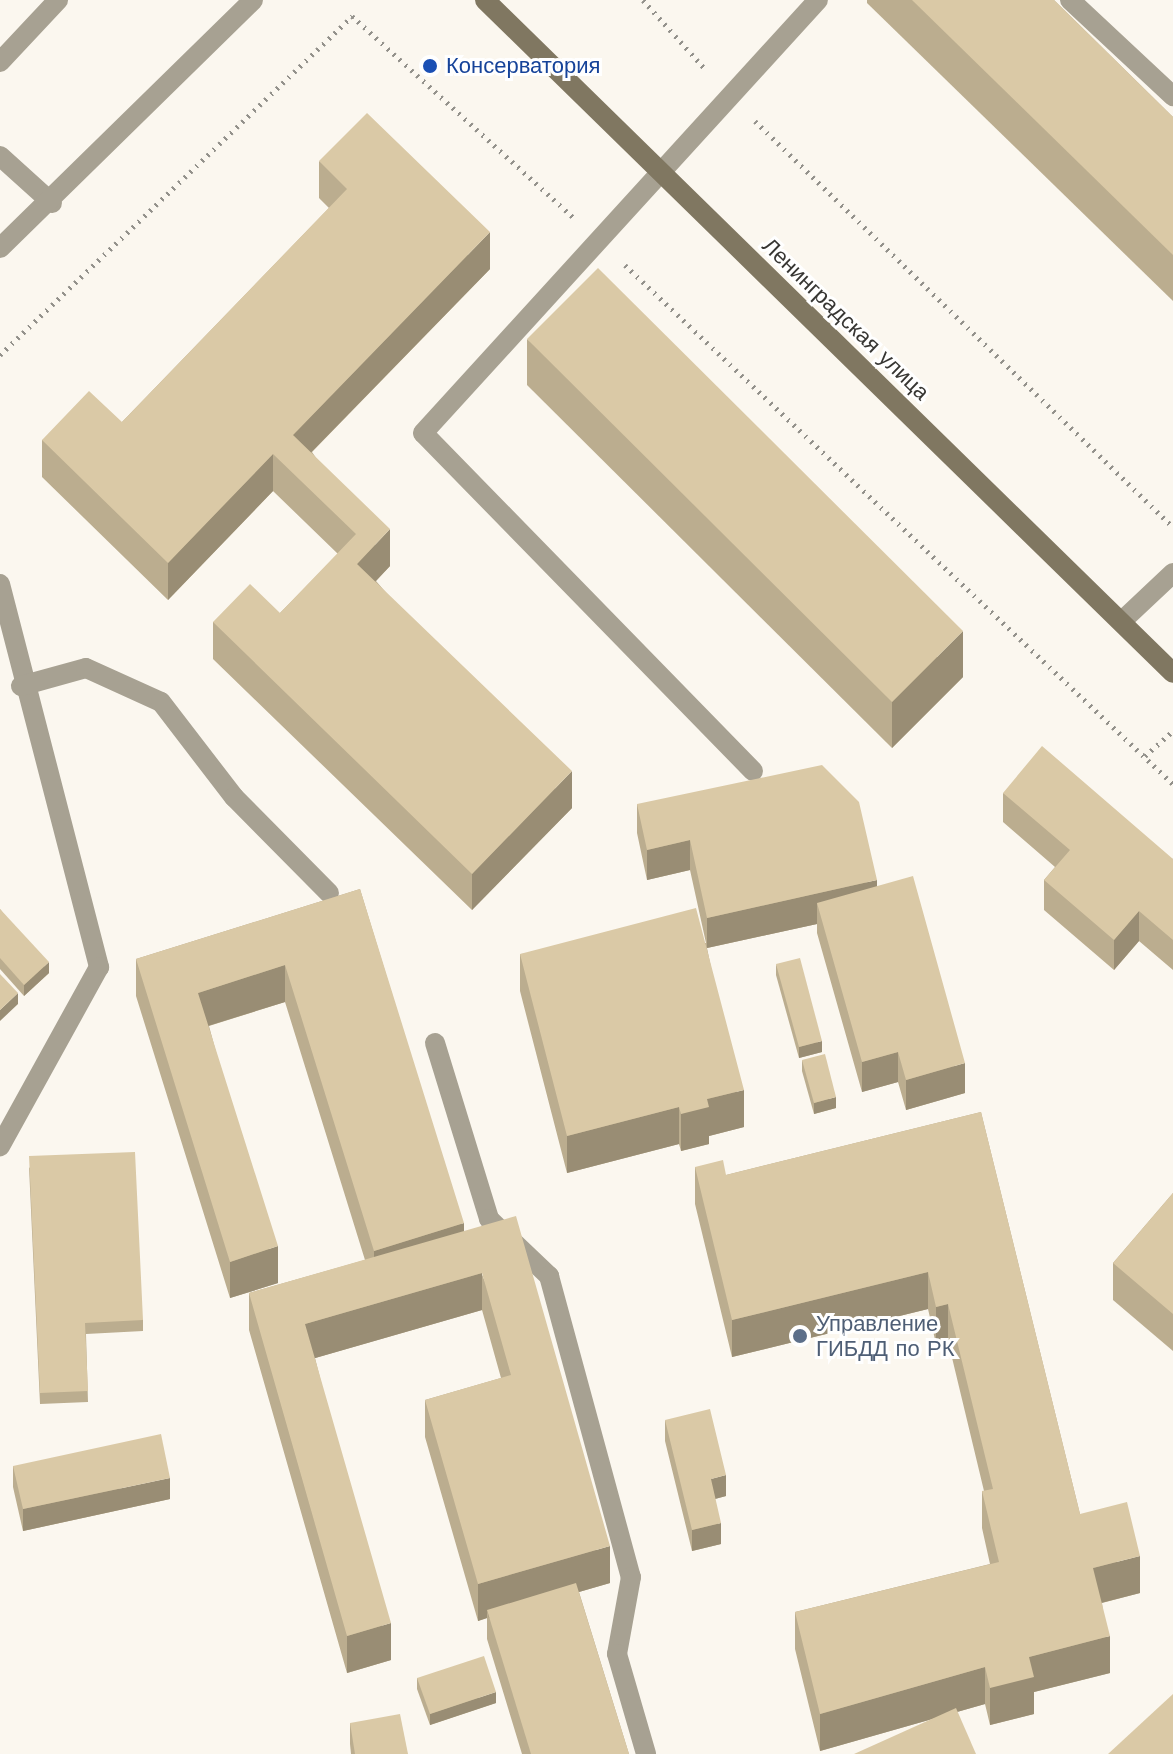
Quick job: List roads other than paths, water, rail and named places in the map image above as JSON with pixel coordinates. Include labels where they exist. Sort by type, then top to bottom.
[{"type":"main road","name":"Ленинградская улица","points":[[485,0],[1173,673]]},
{"type":"lane","points":[[0,62],[58,0]]},
{"type":"lane","points":[[0,248],[52,203],[253,0]]},
{"type":"lane","points":[[753,771],[423,433],[596,238],[818,0]]},
{"type":"lane","points":[[1070,0],[1173,96]]},
{"type":"lane","points":[[0,156],[52,203]]},
{"type":"lane","points":[[1122,621],[1173,573]]},
{"type":"lane","points":[[0,584],[21,686],[99,967],[0,1146]]},
{"type":"lane","points":[[21,686],[86,668],[161,702],[234,797],[329,893]]},
{"type":"lane","points":[[435,1043],[489,1219],[549,1276],[631,1577],[617,1654],[646,1754]]},
{"type":"place","name":"Консерватория","points":[[430,66]]},
{"type":"place","name":"Управление ГИБДД по РК","points":[[800,1336]]}]
